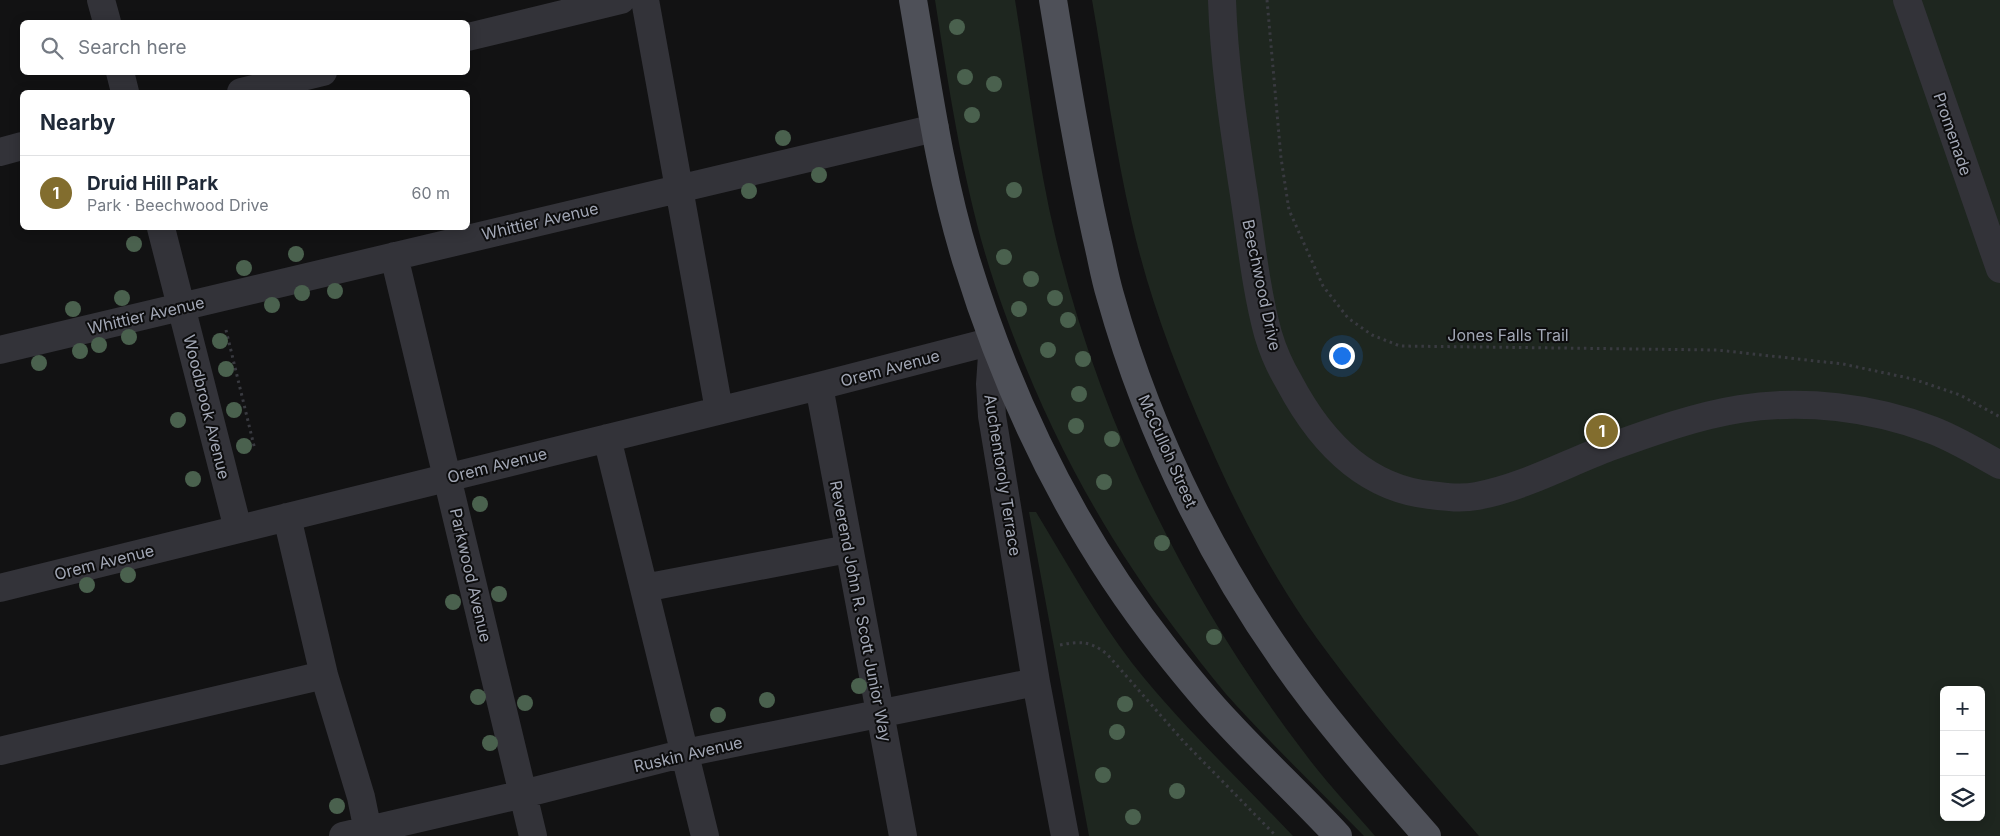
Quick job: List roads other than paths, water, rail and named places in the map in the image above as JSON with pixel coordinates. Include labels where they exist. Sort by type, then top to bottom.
[{"type":"main road","name":"Auchentoroly Terrace","points":[[913,0],[935,128],[965,258],[993,341]]},
{"type":"main road","name":"McCulloh Street","points":[[1053,0],[1084,183],[1109,294],[1135,376],[1160,440],[1215,551],[1264,632],[1315,703],[1368,769],[1428,836]]},
{"type":"main road","points":[[993,341],[1037,446],[1074,513],[1118,584],[1164,648],[1224,720],[1338,836]]},
{"type":"street","points":[[101,0],[106,20]]},
{"type":"street","points":[[470,37],[621,0]]},
{"type":"street","points":[[645,0],[719,410]]},
{"type":"street","name":"Beechwood Drive","points":[[1222,0],[1232,110],[1250,235],[1268,334],[1277,361],[1312,422],[1342,455],[1369,476],[1389,486],[1422,495],[1452,498],[1474,496],[1508,489],[1605,449],[1655,431],[1740,409],[1781,406],[1846,409],[1897,418],[1934,430],[2000,465]]},
{"type":"street","name":"Promenade","points":[[1907,0],[2000,269]]},
{"type":"street","points":[[121,75],[124,90]]},
{"type":"street","points":[[249,90],[311,75]]},
{"type":"street","name":"Whittier Avenue","points":[[0,350],[935,128]]},
{"type":"street","points":[[0,152],[20,147]]},
{"type":"street","name":"Woodbrook Avenue","points":[[162,230],[238,529]]},
{"type":"street","name":"Parkwood Avenue","points":[[394,256],[533,836]]},
{"type":"street","name":"Orem Avenue","points":[[0,588],[819,386],[993,341]]},
{"type":"street","name":"Auchentoroly Terrace","points":[[993,341],[990,384],[992,416],[1036,682],[1065,836]]},
{"type":"street","name":"Reverend John R. Scott Junior Way","points":[[819,386],[903,836]]},
{"type":"street","points":[[607,438],[705,836]]},
{"type":"street","points":[[286,517],[324,675],[361,797],[360,834]]},
{"type":"street","points":[[644,588],[848,549]]},
{"type":"street","points":[[0,751],[324,675]]},
{"type":"street","name":"Ruskin Avenue","points":[[360,834],[685,753],[1036,682]]},
{"type":"place","name":"Druid Hill Park","points":[[1602,431]]}]
